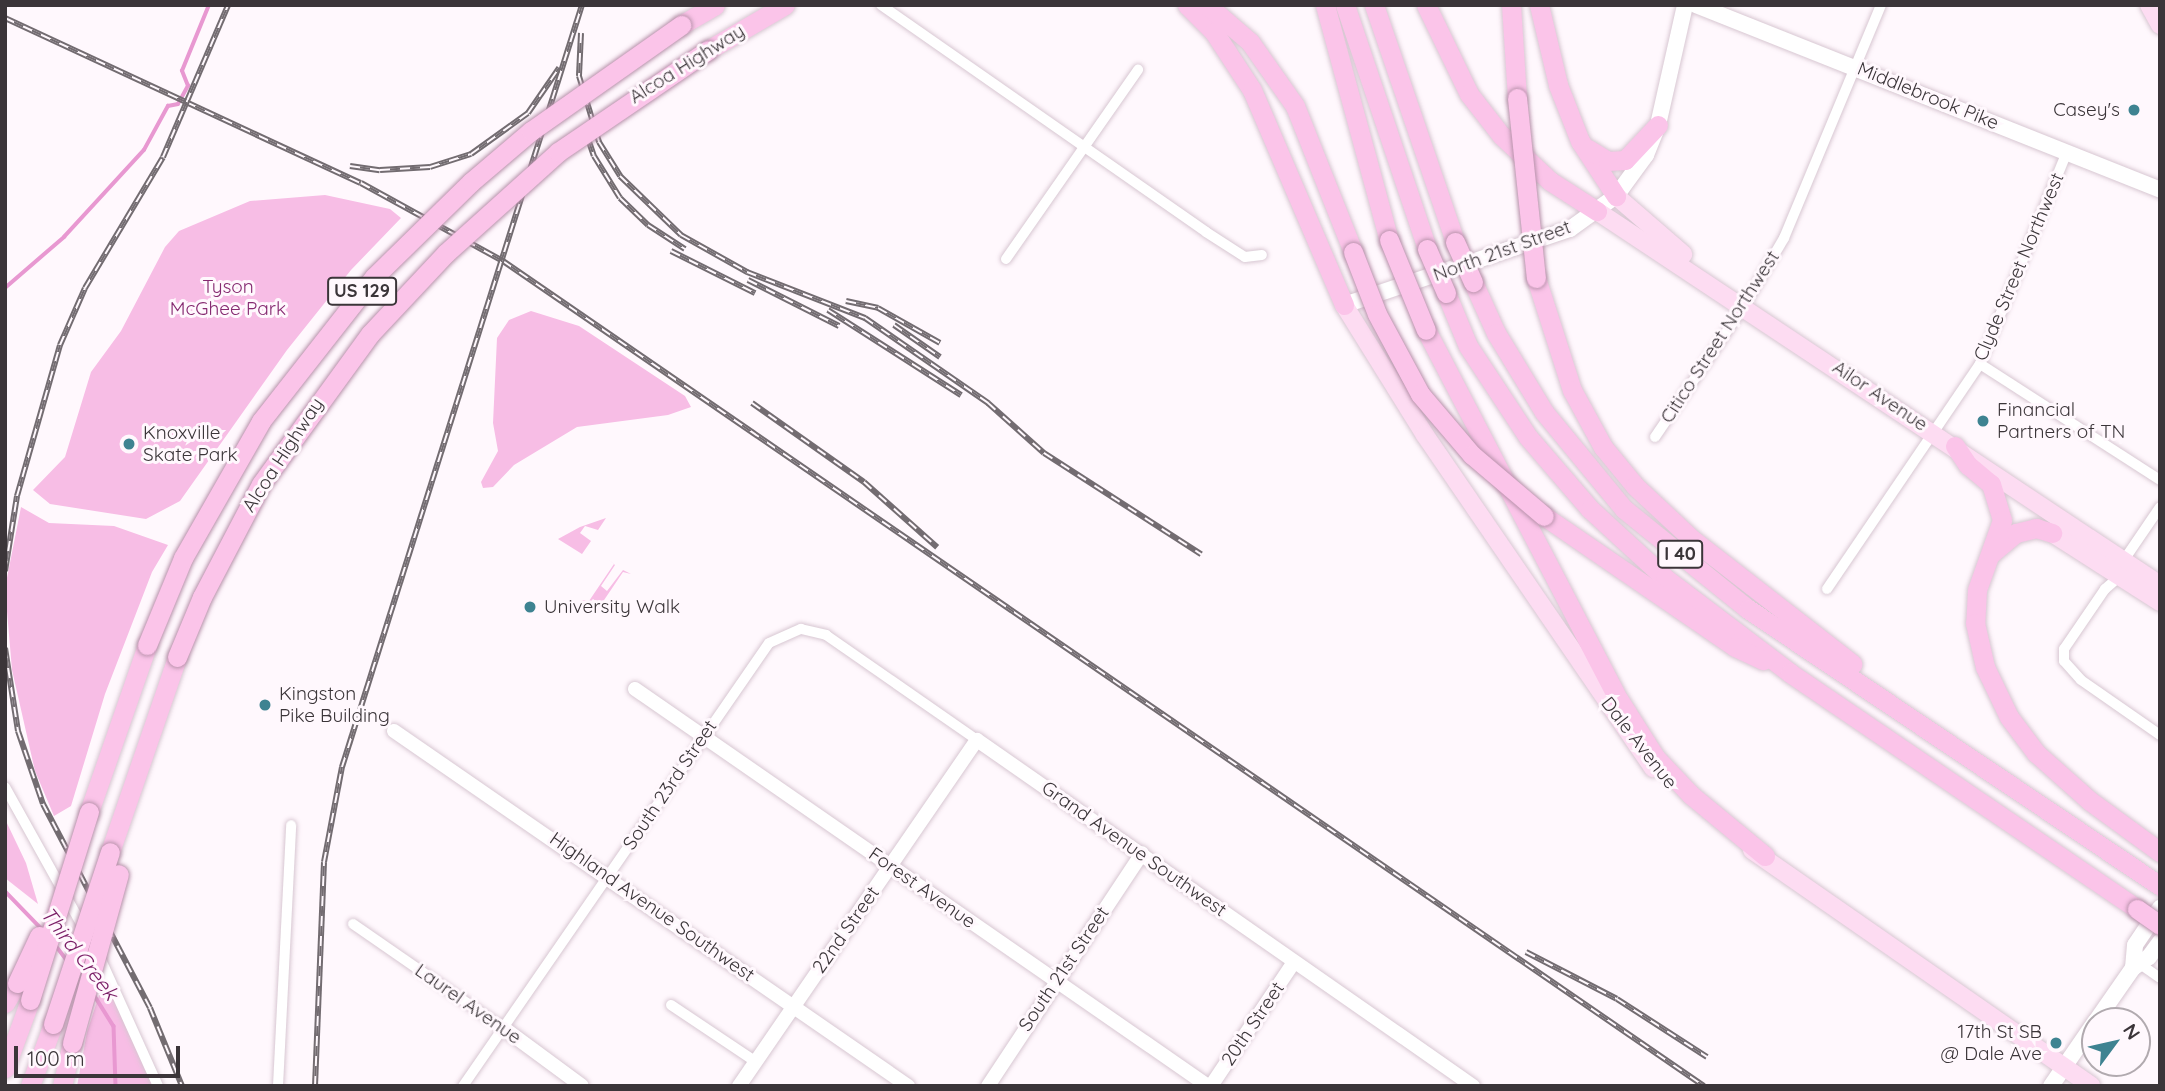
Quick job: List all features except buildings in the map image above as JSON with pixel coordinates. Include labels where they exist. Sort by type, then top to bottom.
[{"type":"highway","name":"Alcoa Highway","points":[[5,1068],[147,645],[183,558],[261,422],[366,287],[471,182],[531,131],[681,25],[715,5]]},
{"type":"highway","name":"Alcoa Highway","points":[[30,1086],[177,657],[207,586],[261,484],[370,334],[446,253],[558,152],[708,50],[785,5]]},
{"type":"highway","points":[[1187,5],[1214,32],[1252,90],[1344,305]]},
{"type":"highway","points":[[1207,5],[1250,42],[1295,106],[1377,314],[1420,394],[1472,455],[1544,516],[1735,647],[1790,673]]},
{"type":"highway","points":[[1325,5],[1389,240],[1426,330],[1580,629],[1655,757],[1691,795],[1765,856]]},
{"type":"highway","name":"I 40","points":[[1345,5],[1427,249],[1468,346],[1528,437],[1590,509],[1665,578],[1790,673],[2160,925]]},
{"type":"highway","name":"I 40","points":[[1374,5],[1455,242],[1496,333],[1544,411],[1624,509],[1748,609],[1964,751],[2157,884]]},
{"type":"highway","points":[[1426,5],[1469,94],[1501,135],[1550,181],[1597,211]]},
{"type":"highway","points":[[1511,5],[1517,98],[1536,278],[1572,390],[1603,447],[1635,486],[1693,540],[1964,751]]},
{"type":"highway","points":[[1539,5],[1558,85],[1580,141],[1616,196]]},
{"type":"highway","points":[[1580,141],[1595,156],[1625,160],[1658,125]]},
{"type":"highway","points":[[1955,446],[1997,495],[2002,520],[1977,590],[1975,623],[1985,667],[2009,717],[2036,753],[2090,802],[2160,852]]},
{"type":"highway","points":[[1989,556],[2016,533],[2036,528],[2052,533]]},
{"type":"highway","points":[[62,1086],[119,874],[138,775]]},
{"type":"highway","points":[[5,1003],[66,882]]},
{"type":"main road","name":"North 21st Street","points":[[1344,305],[1545,239],[1597,211],[1616,196],[1646,155],[1658,125],[1685,5]]},
{"type":"main road","name":"Middlebrook Pike","points":[[1696,5],[2160,190]]},
{"type":"main road","points":[[2149,5],[2160,25]]},
{"type":"main road","points":[[2139,183],[2160,180]]},
{"type":"main road","points":[[1616,196],[1738,302]]},
{"type":"main road","name":"Ailor Avenue","points":[[1597,211],[1955,446],[2122,568],[2160,602]]},
{"type":"main road","name":"Dale Avenue","points":[[1344,305],[1425,435],[1649,764],[1699,812],[2091,1086]]},
{"type":"main road","name":"Ailor Avenue","points":[[2052,533],[2160,584]]},
{"type":"main road","points":[[2137,966],[2135,945],[2160,908]]},
{"type":"main road","points":[[2106,1007],[2137,966],[2160,942]]},
{"type":"main road","points":[[2051,1086],[2081,1043]]},
{"type":"street","points":[[881,5],[1245,257],[1262,255]]},
{"type":"street","name":"Citico Street Northwest","points":[[1655,437],[1738,302],[1784,237],[1881,5]]},
{"type":"street","points":[[1006,259],[1138,70]]},
{"type":"street","name":"Clyde Street Northwest","points":[[1827,589],[1980,364],[2067,152]]},
{"type":"street","points":[[1980,364],[2159,478]]},
{"type":"street","points":[[2160,507],[2122,568],[2064,649],[2064,661],[2081,680],[2160,735]]},
{"type":"street","name":"Grand Avenue Southwest","points":[[790,632],[802,629],[826,635],[1473,1086]]},
{"type":"street","name":"South 23rd Street","points":[[463,1086],[758,656],[769,643],[790,632]]},
{"type":"street","name":"Forest Avenue","points":[[635,689],[1210,1086]]},
{"type":"street","name":"Highland Avenue Southwest","points":[[394,731],[608,876],[908,1086]]},
{"type":"street","name":"22nd Street","points":[[739,1086],[977,740]]},
{"type":"street","points":[[5,787],[32,842],[113,977],[158,1086]]},
{"type":"street","points":[[278,1086],[291,825]]},
{"type":"street","name":"South 21st Street","points":[[988,1086],[1142,853]]},
{"type":"street","name":"Laurel Avenue","points":[[353,924],[583,1086]]},
{"type":"street","name":"20th Street","points":[[1210,1086],[1294,962]]},
{"type":"street","points":[[2137,966],[2160,978]]},
{"type":"street","points":[[670,1005],[756,1062]]},
{"type":"green space","name":"Tyson McGhee Park","points":[[325,195],[390,209],[401,218],[351,270],[287,350],[180,501],[146,519],[50,504],[33,490],[65,457],[91,372],[121,331],[165,247],[179,231],[250,201]]},
{"type":"green space","points":[[531,311],[579,326],[685,396],[691,407],[668,415],[577,427],[514,465],[493,487],[483,488],[481,482],[498,451],[493,423],[497,338],[509,320]]},
{"type":"green space","points":[[21,507],[49,523],[114,526],[168,545],[152,572],[105,694],[71,806],[54,816],[35,771],[12,670],[5,588]]},
{"type":"green space","points":[[606,518],[598,530],[585,526],[580,533],[591,541],[582,554],[558,539],[580,527]]},
{"type":"green space","points":[[614,564],[601,586],[607,591],[623,570],[631,574],[623,572],[598,609],[603,615],[596,610],[600,604],[593,599],[587,605],[581,600],[589,601]]},
{"type":"green space","points":[[5,819],[26,863],[38,904],[5,878]]},
{"type":"green space","points":[[106,974],[154,1086],[77,1086],[87,1032]]},
{"type":"waterway","points":[[5,288],[64,237],[144,150],[168,106],[178,104],[188,86],[182,71],[209,5]]},
{"type":"waterway","name":"Third Creek","points":[[5,891],[42,929]]},
{"type":"waterway","name":"Third Creek","points":[[54,943],[66,959]]},
{"type":"waterway","name":"Third Creek","points":[[93,993],[114,1026],[116,1086]]},
{"type":"railway","points":[[5,571],[17,496],[60,345],[85,288],[163,157],[228,5]]},
{"type":"railway","points":[[315,1086],[324,862],[342,767],[582,5]]},
{"type":"railway","points":[[5,18],[361,183],[503,261],[1704,1086]]},
{"type":"railway","points":[[581,33],[579,76],[599,142],[620,176],[681,235],[747,272],[865,318],[988,403],[1044,453],[1201,554]]},
{"type":"railway","points":[[350,166],[380,170],[430,167],[471,154],[528,113],[559,68]]},
{"type":"railway","points":[[586,133],[594,156],[620,198],[648,225],[685,249]]},
{"type":"railway","points":[[671,251],[755,293]]},
{"type":"railway","points":[[748,280],[839,326]]},
{"type":"railway","points":[[846,301],[878,308],[940,343]]},
{"type":"railway","points":[[828,310],[961,395]]},
{"type":"railway","points":[[894,325],[940,357]]},
{"type":"railway","points":[[752,403],[864,482],[937,547]]},
{"type":"railway","points":[[5,648],[18,731],[43,804],[150,1008],[182,1086]]},
{"type":"railway","points":[[1526,952],[1617,999],[1707,1057]]},
{"type":"place","name":"Casey's","points":[[2134,110]]},
{"type":"place","name":"Financial Partners of TN","points":[[1983,421]]},
{"type":"place","name":"Knoxville Skate Park","points":[[129,444]]},
{"type":"place","name":"University Walk","points":[[530,607]]},
{"type":"place","name":"Kingston Pike Building","points":[[265,705]]},
{"type":"place","name":"17th St SB @ Dale Ave","points":[[2056,1043]]}]
